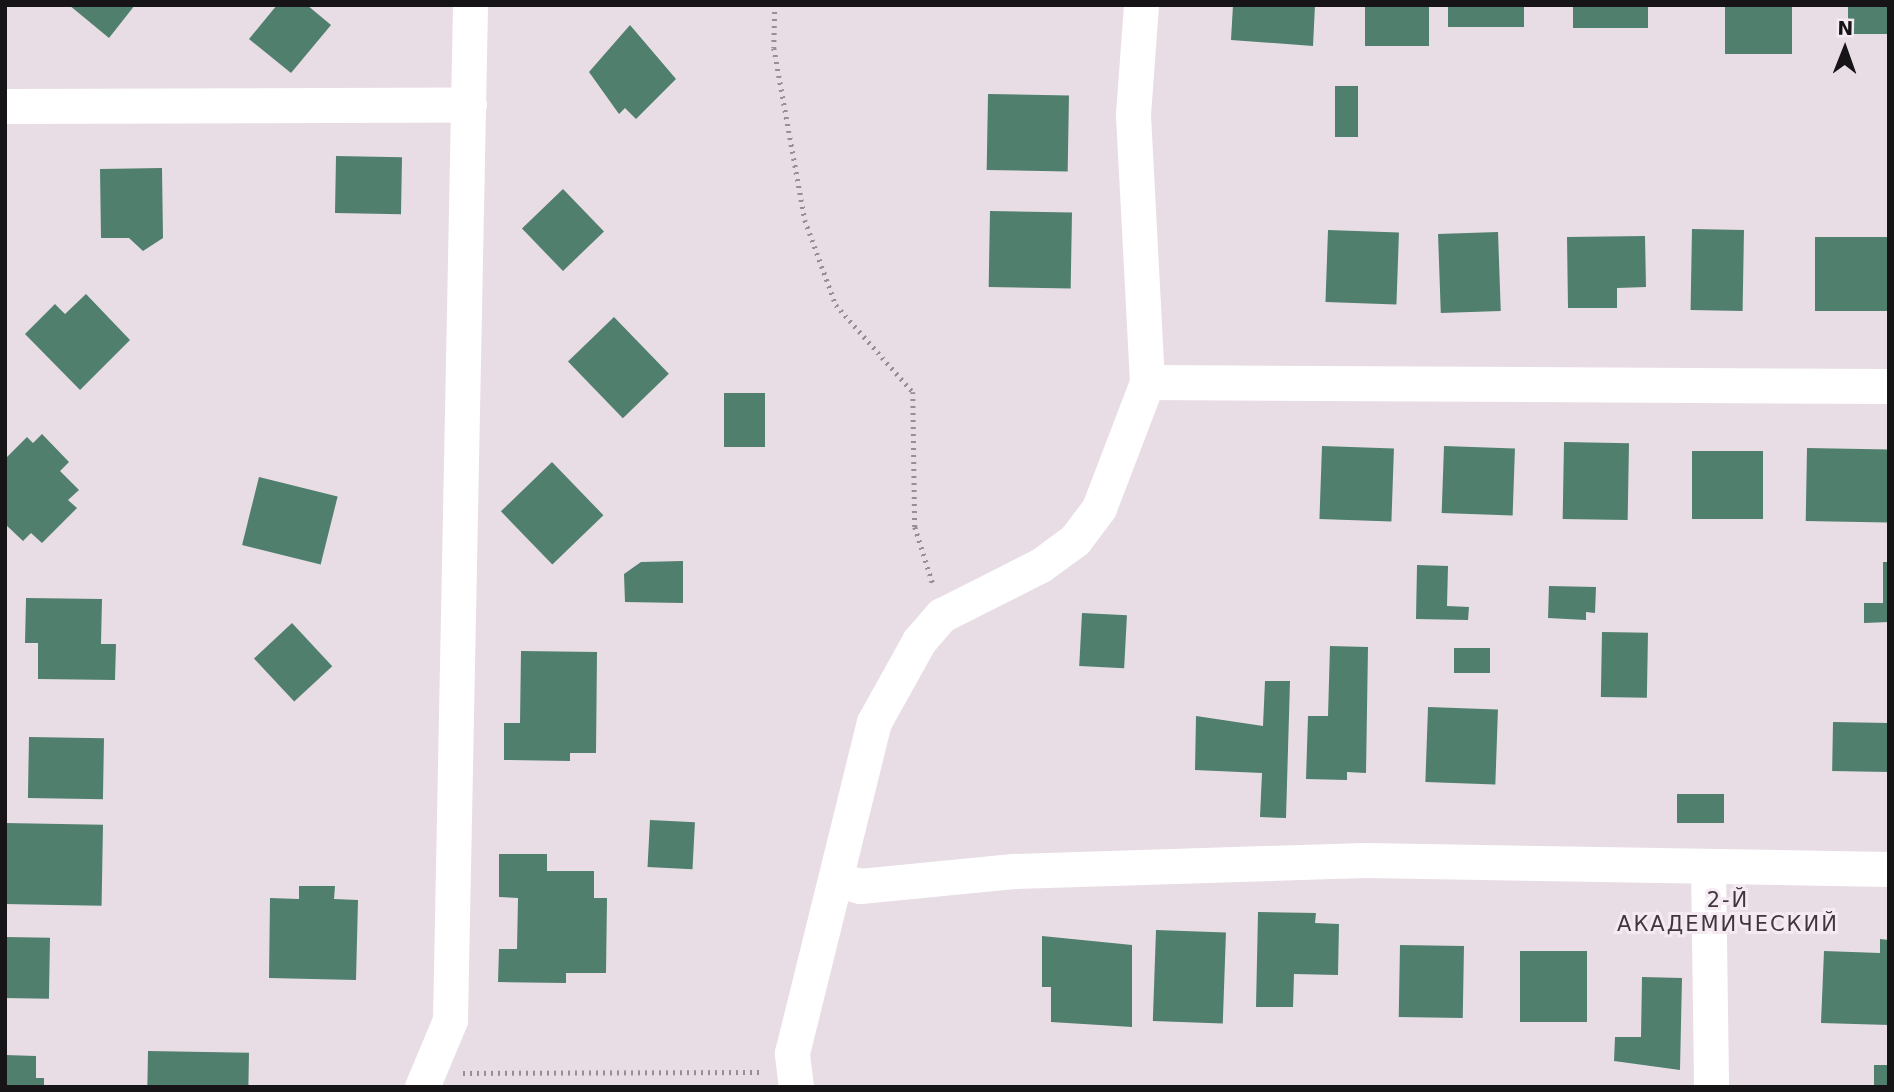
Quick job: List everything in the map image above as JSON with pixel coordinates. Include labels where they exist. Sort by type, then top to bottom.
[{"type":"street","points":[[425,1081],[450,1020],[470,5]]},
{"type":"street","points":[[795,1080],[792,1053],[874,722],[919,641],[942,615],[1041,565],[1075,540],[1099,508],[1147,382],[1133,114],[1141,5]]},
{"type":"street","points":[[5,106],[469,104]]},
{"type":"street","points":[[1147,382],[1889,386]]},
{"type":"street","points":[[835,880],[860,886],[1013,871],[1365,860],[1889,869]]},
{"type":"street","points":[[1708,866],[1711,1087]]},
{"type":"path","points":[[775,5],[775,48],[805,220],[836,305],[913,392],[915,527],[942,615]]},
{"type":"path","points":[[425,1081],[514,1070],[795,1080]]},
{"type":"building","points":[[69,5],[135,5],[109,38]]},
{"type":"building","points":[[277,5],[307,5],[331,25],[291,73],[249,39]]},
{"type":"building","points":[[1233,5],[1315,5],[1313,46],[1231,40]]},
{"type":"building","points":[[1365,5],[1429,5],[1429,46],[1365,46]]},
{"type":"building","points":[[1448,5],[1524,5],[1524,27],[1448,27]]},
{"type":"building","points":[[1573,5],[1648,5],[1648,28],[1573,28]]},
{"type":"building","points":[[1725,5],[1792,5],[1792,54],[1725,54]]},
{"type":"building","points":[[1848,5],[1889,5],[1889,34],[1848,34]]},
{"type":"building","points":[[630,25],[676,79],[636,119],[625,108],[619,114],[589,72]]},
{"type":"building","points":[[1335,86],[1358,86],[1358,137],[1335,137]]},
{"type":"building","points":[[988,94],[1069,95],[1068,171],[987,170]]},
{"type":"building","points":[[336,156],[402,157],[401,214],[335,213]]},
{"type":"building","points":[[162,168],[163,238],[143,251],[129,238],[101,238],[100,169]]},
{"type":"building","points":[[563,189],[604,231],[563,271],[522,229]]},
{"type":"building","points":[[990,211],[1072,212],[1071,288],[989,287]]},
{"type":"building","points":[[1692,229],[1744,230],[1743,311],[1691,310]]},
{"type":"building","points":[[1328,230],[1399,232],[1396,304],[1325,302]]},
{"type":"building","points":[[1498,232],[1501,311],[1441,313],[1438,234]]},
{"type":"building","points":[[1645,236],[1646,287],[1617,288],[1617,308],[1568,308],[1567,237]]},
{"type":"building","points":[[1815,237],[1888,237],[1888,311],[1815,311]]},
{"type":"building","points":[[86,294],[130,340],[80,390],[25,334],[55,304],[65,314]]},
{"type":"building","points":[[614,317],[669,374],[623,418],[568,361]]},
{"type":"building","points":[[724,393],[765,393],[765,447],[724,447]]},
{"type":"building","points":[[42,434],[69,462],[60,471],[79,490],[68,500],[77,508],[42,543],[31,533],[23,541],[5,524],[5,459],[27,437],[33,443]]},
{"type":"building","points":[[1564,442],[1629,443],[1628,520],[1563,519]]},
{"type":"building","points":[[1322,446],[1394,449],[1391,521],[1319,519]]},
{"type":"building","points":[[1444,446],[1515,448],[1513,515],[1442,513]]},
{"type":"building","points":[[1807,448],[1889,449],[1888,522],[1806,521]]},
{"type":"building","points":[[1692,451],[1763,451],[1763,519],[1692,519]]},
{"type":"building","points":[[552,462],[603,515],[552,565],[501,511]]},
{"type":"building","points":[[259,477],[338,497],[321,565],[242,545]]},
{"type":"building","points":[[683,561],[683,603],[625,602],[624,574],[641,562]]},
{"type":"building","points":[[1883,562],[1889,562],[1889,622],[1864,623],[1864,603],[1883,603]]},
{"type":"building","points":[[1417,565],[1448,566],[1447,606],[1469,607],[1468,620],[1416,619]]},
{"type":"building","points":[[1549,586],[1596,587],[1595,613],[1586,612],[1586,620],[1548,618]]},
{"type":"building","points":[[26,598],[102,599],[101,644],[116,644],[115,680],[38,679],[38,643],[25,643]]},
{"type":"building","points":[[1082,613],[1127,615],[1124,668],[1079,666]]},
{"type":"building","points":[[292,623],[332,666],[294,702],[254,658]]},
{"type":"building","points":[[1602,632],[1648,633],[1647,698],[1601,697]]},
{"type":"building","points":[[1330,646],[1368,647],[1366,773],[1347,772],[1347,780],[1306,779],[1308,716],[1328,716]]},
{"type":"building","points":[[1454,648],[1490,648],[1490,673],[1454,673]]},
{"type":"building","points":[[521,651],[597,652],[596,753],[570,753],[570,761],[504,760],[504,723],[520,723]]},
{"type":"building","points":[[1265,681],[1290,681],[1286,818],[1260,817],[1262,773],[1195,770],[1196,716],[1263,726]]},
{"type":"building","points":[[1428,707],[1498,709],[1495,784],[1425,782]]},
{"type":"building","points":[[1833,722],[1889,723],[1888,772],[1832,771]]},
{"type":"building","points":[[29,737],[104,738],[103,799],[28,798]]},
{"type":"building","points":[[1677,794],[1724,794],[1724,823],[1677,823]]},
{"type":"building","points":[[650,820],[695,822],[692,869],[648,867]]},
{"type":"building","points":[[5,823],[103,825],[102,906],[5,904]]},
{"type":"building","points":[[499,854],[547,854],[547,871],[594,871],[594,898],[607,898],[606,973],[566,973],[566,983],[498,982],[499,949],[517,949],[518,898],[499,897]]},
{"type":"building","points":[[299,886],[335,886],[334,899],[358,900],[356,980],[269,978],[270,898],[299,899]]},
{"type":"building","points":[[1258,912],[1316,913],[1315,923],[1339,924],[1338,975],[1294,974],[1293,1007],[1256,1007]]},
{"type":"building","points":[[1156,930],[1226,932],[1223,1023],[1153,1021]]},
{"type":"building","points":[[1042,936],[1132,945],[1132,1027],[1051,1022],[1051,987],[1042,987]]},
{"type":"building","points":[[5,937],[50,938],[49,999],[5,998]]},
{"type":"building","points":[[1880,939],[1889,940],[1889,1025],[1821,1023],[1824,951],[1880,953]]},
{"type":"building","points":[[1400,945],[1464,946],[1463,1018],[1399,1017]]},
{"type":"building","points":[[1520,951],[1587,951],[1587,1022],[1520,1022]]},
{"type":"building","points":[[1642,977],[1682,978],[1680,1070],[1614,1061],[1615,1037],[1641,1037]]},
{"type":"building","points":[[148,1051],[249,1053],[248,1087],[147,1087]]},
{"type":"building","points":[[5,1055],[36,1056],[36,1078],[44,1078],[44,1087],[5,1087]]},
{"type":"building","points":[[1874,1065],[1889,1065],[1889,1087],[1874,1087]]},
{"type":"district","name":"2-Й АКАДЕМИЧЕСКИЙ","points":[[1728,912]]}]
